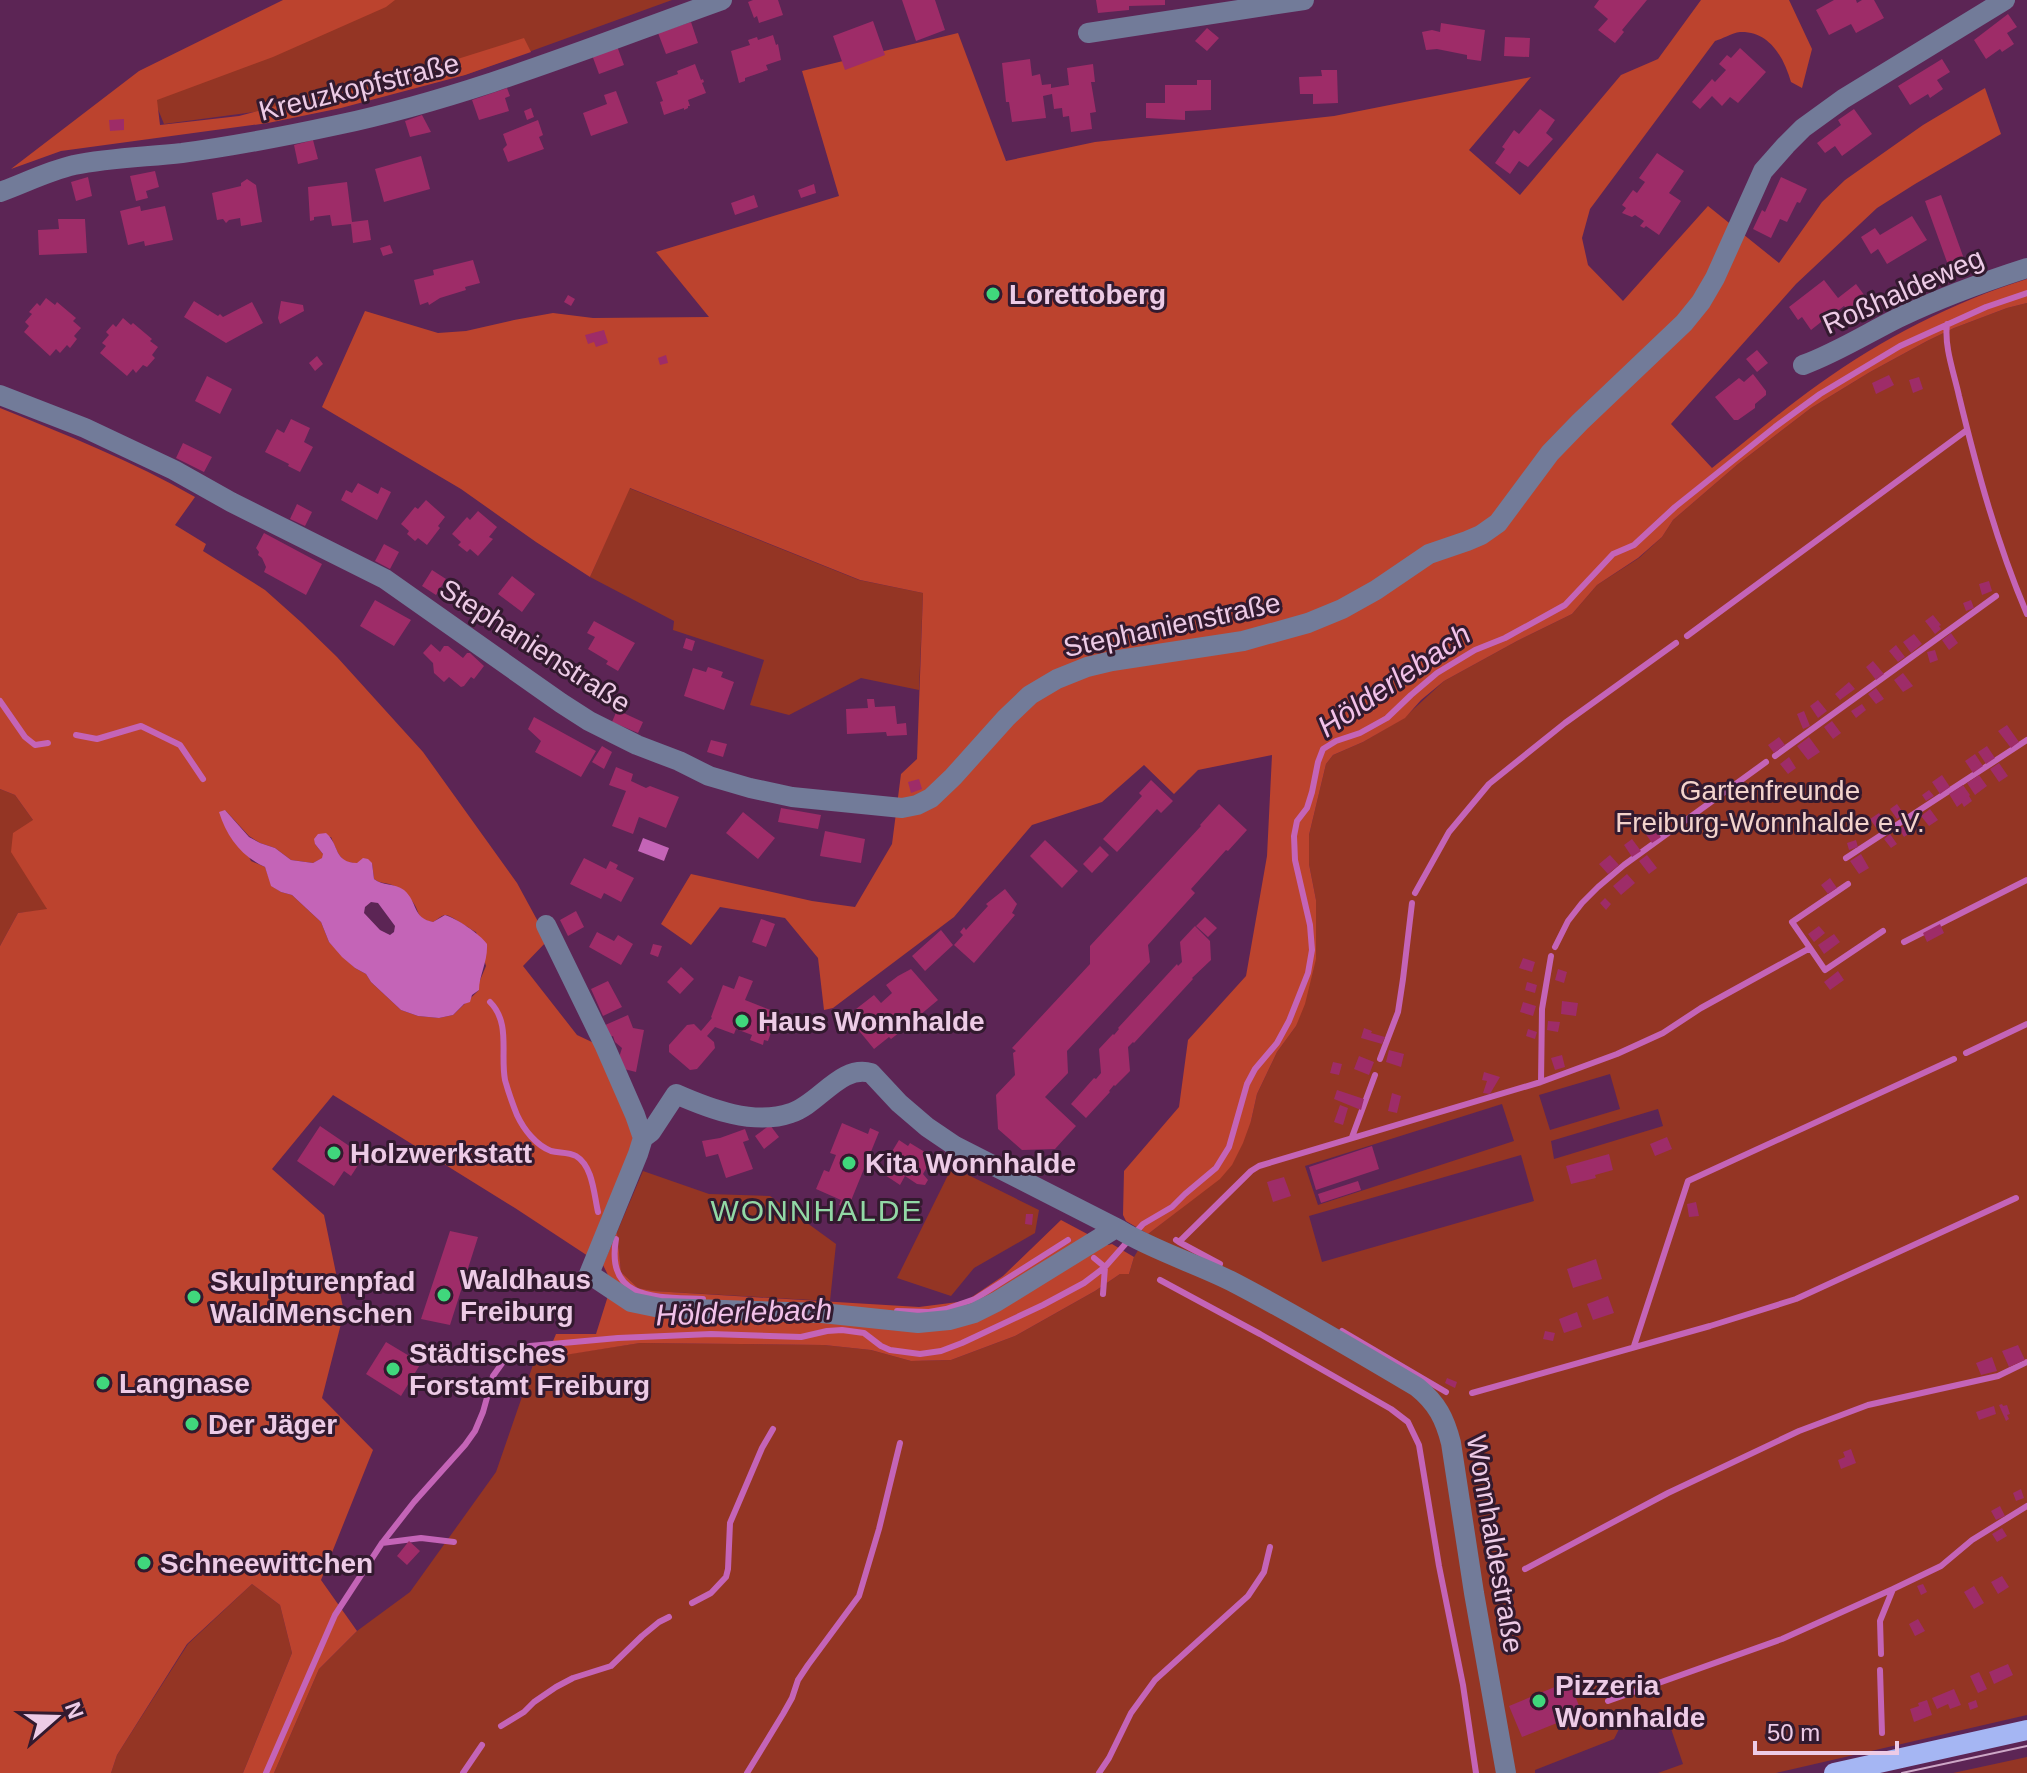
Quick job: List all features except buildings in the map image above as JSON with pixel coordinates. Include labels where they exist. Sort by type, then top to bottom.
[{"type":"main road","points":[[1834,1773],[2027,1730]]},
{"type":"street","name":"Kreuzkopfstraße","points":[[0,192],[73,165],[179,153],[282,136],[423,104],[722,0]]},
{"type":"street","points":[[1088,33],[1304,0]]},
{"type":"street","name":"Stephanienstraße","points":[[0,395],[85,428],[174,470],[385,579],[561,703],[637,745],[709,776],[750,788],[792,797],[902,808],[931,798],[1030,695],[1057,679],[1112,661],[1243,641],[1308,623],[1376,590],[1429,554],[1481,535],[1498,523],[1550,453],[1684,323],[1701,302],[1763,171],[1786,145],[1803,128],[1843,99],[2005,0]]},
{"type":"street","name":"Roßhaldeweg","points":[[1803,365],[1830,355],[1898,318],[2027,268]]},
{"type":"street","points":[[546,925],[604,1044],[643,1138]]},
{"type":"street","name":"Wonnhaldestraße","points":[[1118,1229],[974,1313],[949,1320],[918,1323],[822,1313],[660,1308],[631,1302],[589,1274],[643,1138],[651,1132],[676,1094],[728,1113],[774,1117],[810,1104],[855,1071],[871,1073],[899,1103],[955,1146],[1118,1229],[1142,1243],[1192,1262],[1286,1310],[1429,1396],[1447,1425],[1451,1443],[1506,1773]]},
{"type":"green space","points":[[367,0],[672,0],[465,75],[361,98],[164,124],[153,97]]},
{"type":"green space","name":"Gartenfreunde Freiburg-Wonnhalde e.V.","points":[[2027,303],[2027,1715],[1776,1773],[1658,1773],[1683,1764],[1665,1711],[1619,1729],[1614,1739],[1535,1770],[1535,1773],[274,1773],[319,1669],[357,1631],[410,1592],[496,1472],[535,1359],[640,1343],[824,1345],[871,1350],[911,1361],[951,1360],[1015,1336],[1120,1274],[1129,1274],[1134,1257],[1148,1234],[1179,1210],[1251,1121],[1257,1094],[1277,1052],[1296,1026],[1315,925],[1316,900],[1309,864],[1309,835],[1326,764],[1333,755],[1404,718],[1444,681],[1572,614],[1597,585],[1639,558],[1662,537],[1673,520],[1738,464],[1811,408],[1927,341],[2007,308]],"holes":[[[1610,1074],[1620,1109],[1550,1130],[1539,1095]],[[1502,1104],[1514,1141],[1318,1205],[1305,1166]],[[1658,1109],[1663,1126],[1554,1159],[1551,1141]],[[1521,1155],[1534,1201],[1322,1262],[1309,1216]]]},
{"type":"green space","points":[[629,488],[859,580],[923,593],[919,690],[861,678],[789,715],[750,705],[764,660],[673,630],[674,621],[590,577]]},
{"type":"green space","points":[[0,789],[15,795],[33,820],[47,910],[18,913],[0,946]]},
{"type":"green space","points":[[952,1167],[1039,1210],[1035,1233],[974,1268],[951,1296],[897,1278]]},
{"type":"green space","points":[[643,1171],[709,1194],[770,1196],[836,1244],[830,1301],[638,1288],[621,1272],[617,1232]]},
{"type":"green space","points":[[252,1584],[280,1605],[292,1653],[243,1773],[111,1773],[117,1755],[188,1644]]},
{"type":"green space","points":[[2027,1757],[2027,1773],[1953,1773]]},
{"type":"shaded area","points":[[283,0],[395,0],[386,7],[273,57],[157,100],[160,125],[239,116],[299,100],[362,89],[524,38],[531,52],[465,75],[341,108],[268,123],[61,151],[11,169],[139,71]]},
{"type":"shaded area","points":[[1701,0],[1789,0],[1812,49],[1802,88],[1791,82],[1780,55],[1760,36],[1740,32],[1715,41],[1590,209],[1582,238],[1588,265],[1623,301],[1708,206],[1779,263],[1822,202],[1845,180],[1923,125],[1985,88],[2001,134],[1877,208],[1796,284],[1671,424],[1712,468],[1819,384],[1919,323],[2027,279],[2027,303],[1954,328],[1927,341],[1811,408],[1738,464],[1673,520],[1662,537],[1638,558],[1597,585],[1572,614],[1444,681],[1405,718],[1333,755],[1326,764],[1309,835],[1309,864],[1316,900],[1316,959],[1305,1004],[1296,1026],[1277,1052],[1257,1094],[1251,1121],[1232,1165],[1220,1179],[1148,1234],[1126,1221],[1123,1215],[1124,1171],[1179,1107],[1188,1040],[1246,976],[1267,856],[1272,755],[1198,770],[1174,794],[1144,765],[1102,802],[1032,825],[954,917],[833,1008],[824,1010],[818,958],[785,918],[720,907],[691,945],[661,924],[691,874],[812,901],[855,907],[892,844],[901,774],[917,759],[923,593],[860,580],[630,488],[590,577],[461,489],[322,407],[365,311],[438,333],[466,331],[553,313],[593,318],[709,317],[656,252],[839,196],[802,71],[958,33],[1006,161],[1095,142],[1334,116],[1531,77],[1469,150],[1520,195],[1621,75],[1658,59]]},
{"type":"shaded area","points":[[0,408],[123,460],[195,497],[175,525],[206,544],[203,551],[265,590],[337,657],[423,752],[517,883],[548,940],[523,966],[577,1035],[594,1043],[622,1094],[636,1150],[588,1256],[333,1095],[272,1169],[324,1215],[344,1312],[322,1398],[373,1450],[321,1580],[357,1631],[319,1669],[274,1773],[243,1773],[292,1653],[280,1605],[252,1584],[187,1644],[117,1755],[111,1773],[0,1773],[0,946],[18,913],[47,909],[11,852],[13,833],[33,820],[15,795],[0,789]],"holes":[[[225,810],[249,836],[275,848],[291,860],[313,863],[323,858],[315,844],[331,837],[341,857],[349,862],[372,863],[374,879],[400,890],[412,901],[423,919],[433,922],[447,915],[476,932],[486,966],[479,990],[453,1015],[439,1018],[418,1016],[401,1010],[329,942],[321,922],[292,895],[272,886],[265,867],[251,861]]]},
{"type":"shaded area","points":[[225,810],[249,837],[275,848],[291,860],[313,863],[322,858],[323,854],[314,839],[318,834],[326,833],[344,860],[357,863],[363,858],[368,859],[372,863],[374,879],[404,890],[426,920],[433,922],[445,915],[468,927],[487,944],[479,990],[472,995],[470,1002],[453,1015],[439,1018],[418,1016],[401,1010],[366,974],[342,957],[329,942],[321,922],[292,895],[271,886],[265,867],[236,845],[219,812]],"holes":[[[371,902],[378,903],[395,926],[390,935],[380,930],[364,913]]]},
{"type":"shaded area","points":[[643,838],[669,848],[664,861],[638,851]]},
{"type":"shaded area","points":[[1061,1220],[1134,1257],[1129,1274],[1120,1274],[1015,1336],[951,1360],[911,1361],[871,1350],[824,1345],[640,1343],[546,1358],[556,1334],[596,1334],[612,1283],[603,1265],[617,1232],[621,1272],[638,1288],[919,1307],[966,1301],[1003,1276]]},
{"type":"waterway","name":"Hölderlebach","points":[[266,1773],[335,1615],[382,1543],[475,1431],[493,1376],[503,1362],[515,1352],[530,1346],[711,1334],[801,1337],[842,1330],[864,1333],[890,1350],[920,1354],[941,1351],[962,1343],[1084,1283],[1105,1267],[1143,1224],[1172,1207],[1216,1168],[1229,1147],[1247,1084],[1289,1021],[1308,973],[1312,950],[1310,925],[1295,860],[1294,836],[1297,821],[1307,808],[1323,749],[1387,718],[1437,673],[1475,650],[1505,638],[1565,605],[1613,554],[1634,545],[1675,507],[1820,394],[1900,346],[1986,307],[2027,293]]},
{"type":"waterway","points":[[1947,324],[1950,360],[1981,479],[2006,561],[2027,614]]},
{"type":"waterway","points":[[1687,636],[1967,430]]},
{"type":"waterway","points":[[1775,756],[1996,596]]},
{"type":"waterway","points":[[1415,893],[1449,832],[1489,784],[1565,723],[1676,643]]},
{"type":"waterway","points":[[0,701],[25,737],[35,745],[48,743]]},
{"type":"waterway","points":[[76,735],[97,739],[141,726],[180,745],[203,779]]},
{"type":"waterway","points":[[1846,858],[2027,740]]},
{"type":"waterway","points":[[1555,947],[1568,921],[1598,887],[1766,762]]},
{"type":"waterway","points":[[1904,942],[2027,880]]},
{"type":"waterway","points":[[1176,1240],[1179,1242],[1259,1166],[1541,1082],[1663,1033],[1701,1008],[1810,948],[1792,922],[1848,884]]},
{"type":"waterway","points":[[1380,1059],[1398,1012],[1412,903]]},
{"type":"waterway","points":[[1810,948],[1825,970],[1883,931]]},
{"type":"waterway","points":[[1541,1082],[1542,1009],[1551,956]]},
{"type":"waterway","points":[[490,1002],[503,1029],[505,1080],[520,1121],[540,1145],[551,1151],[573,1155],[582,1161],[592,1181],[598,1212]]},
{"type":"waterway","points":[[1966,1053],[2027,1024]]},
{"type":"waterway","points":[[1634,1346],[1688,1181],[1954,1059]]},
{"type":"waterway","points":[[1352,1137],[1375,1075]]},
{"type":"waterway","points":[[1472,1393],[1796,1299],[2016,1198]]},
{"type":"waterway","points":[[616,1239],[615,1260],[619,1275],[627,1285],[653,1296],[703,1299]]},
{"type":"waterway","points":[[897,1311],[929,1312],[975,1299],[1068,1240]]},
{"type":"waterway","points":[[1179,1242],[1220,1264]]},
{"type":"waterway","points":[[1094,1258],[1105,1267],[1103,1294]]},
{"type":"waterway","points":[[1160,1280],[1391,1409],[1408,1422],[1419,1445],[1476,1773]]},
{"type":"waterway","points":[[1342,1331],[1446,1392]]},
{"type":"waterway","points":[[1525,1569],[1668,1493],[1799,1431],[1868,1405],[1998,1376],[2027,1362]]},
{"type":"waterway","points":[[692,1603],[711,1593],[726,1577],[730,1523],[773,1429]]},
{"type":"waterway","points":[[747,1773],[792,1698],[798,1680],[859,1596],[900,1443]]},
{"type":"waterway","points":[[1881,1654],[1880,1621],[1893,1589],[1941,1566],[1972,1540],[2027,1506]]},
{"type":"waterway","points":[[382,1543],[421,1538],[454,1542]]},
{"type":"waterway","points":[[1099,1773],[1131,1713],[1155,1680],[1248,1596],[1264,1572],[1270,1547]]},
{"type":"waterway","points":[[1608,1701],[1782,1639],[1893,1589]]},
{"type":"waterway","points":[[501,1726],[556,1687],[611,1666],[642,1636],[669,1617]]},
{"type":"waterway","points":[[1880,1670],[1882,1733]]},
{"type":"waterway","points":[[463,1773],[482,1745]]},
{"type":"tram line","points":[[1902,1773],[2027,1746]]},
{"type":"place","name":"Lorettoberg","points":[[993,294]]},
{"type":"place","name":"Haus Wonnhalde","points":[[742,1021]]},
{"type":"place","name":"Holzwerkstatt","points":[[334,1153]]},
{"type":"place","name":"Kita Wonnhalde","points":[[849,1163]]},
{"type":"place","name":"Waldhaus Freiburg","points":[[444,1295]]},
{"type":"place","name":"Skulpturenpfad WaldMenschen","points":[[194,1297]]},
{"type":"place","name":"Städtisches Forstamt Freiburg","points":[[393,1369]]},
{"type":"place","name":"Langnase","points":[[103,1383]]},
{"type":"place","name":"Der Jäger","points":[[192,1424]]},
{"type":"place","name":"Schneewittchen","points":[[144,1563]]},
{"type":"place","name":"Pizzeria Wonnhalde","points":[[1539,1701]]},
{"type":"district","name":"WONNHALDE","points":[[817,1210]]}]
